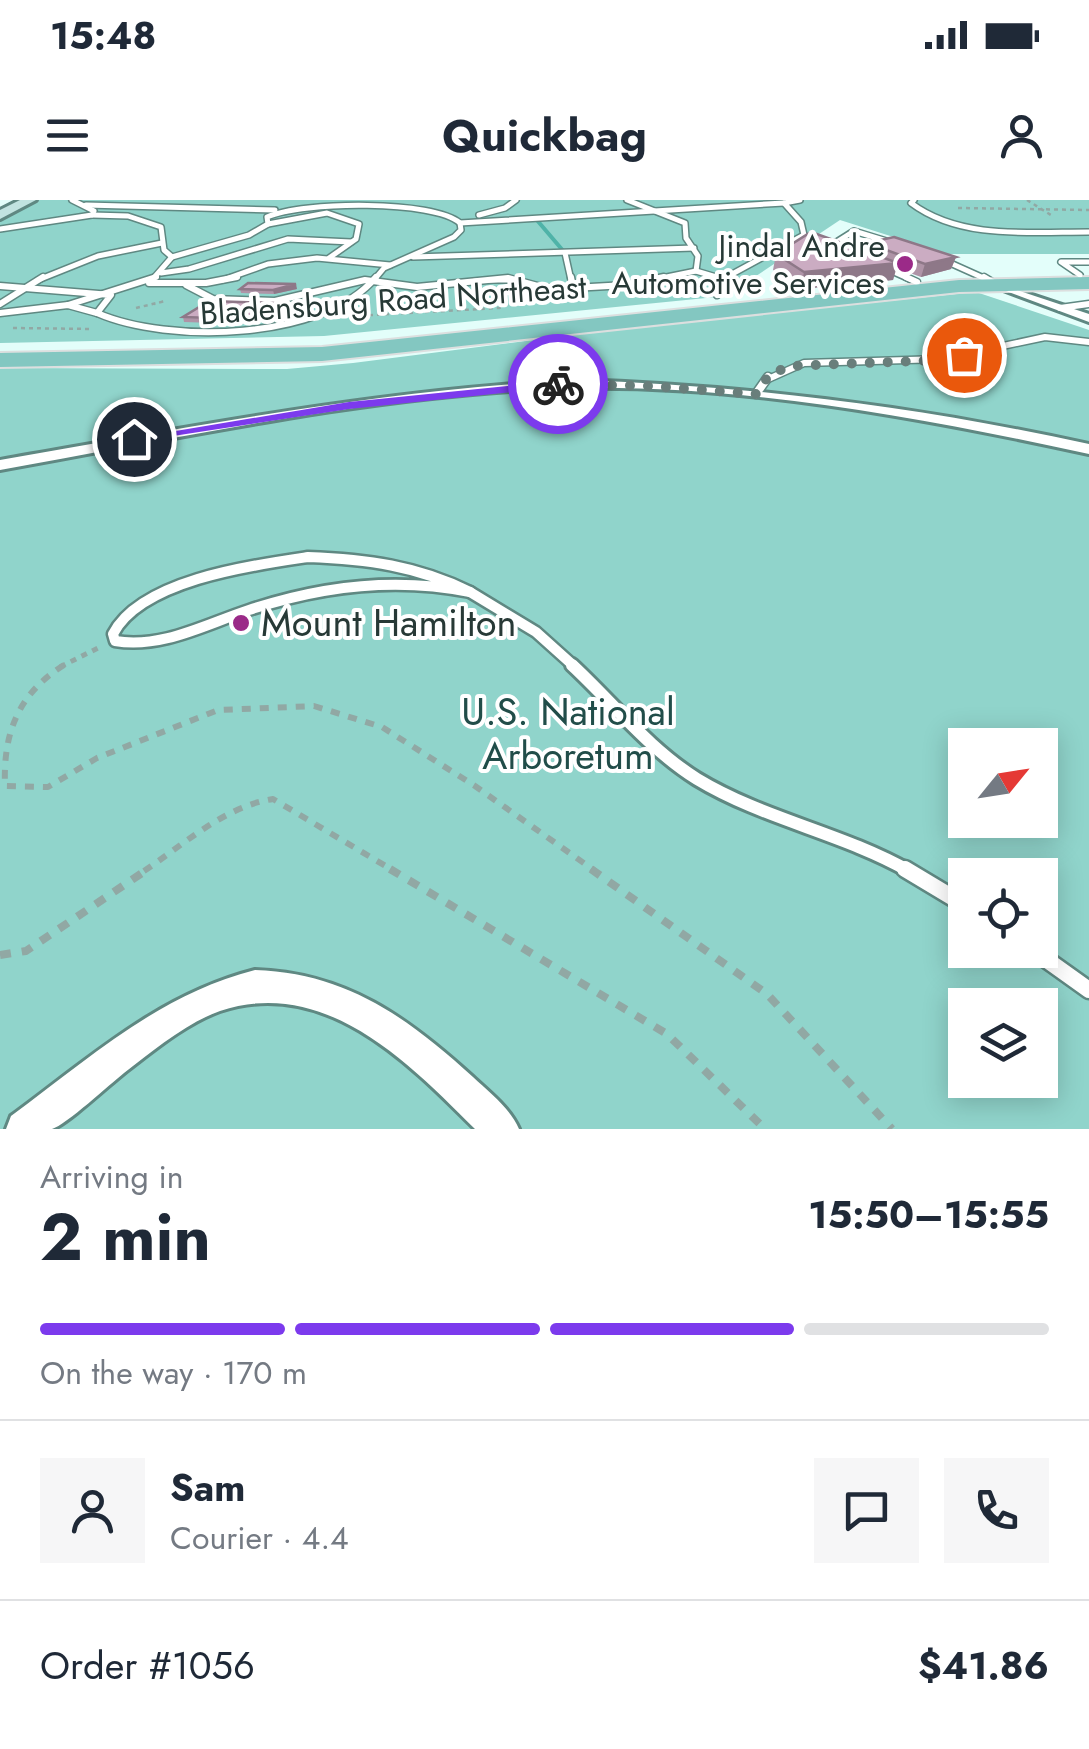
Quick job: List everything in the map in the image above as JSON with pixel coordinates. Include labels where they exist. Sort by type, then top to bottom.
[{"type":"main road","points":[[0,215],[30,200]]},
{"type":"main road","name":"Bladensburg Road Northeast","points":[[0,360],[322,354],[918,282],[1087,274]]},
{"type":"main road","name":"Bladensburg Road Northeast","points":[[0,350],[324,342],[989,280]]},
{"type":"street","points":[[989,280],[1089,318]]},
{"type":"street","points":[[0,465],[271,416],[504,387],[615,384],[756,394],[956,422],[1089,449]]},
{"type":"street","points":[[24,1129],[189,1010],[233,990],[268,984],[314,990],[367,1016],[424,1060],[501,1129]]},
{"type":"lane","points":[[72,200],[93,213],[124,215],[162,227],[163,246],[172,258]]},
{"type":"lane","points":[[203,200],[234,211]]},
{"type":"lane","points":[[372,200],[389,206]]},
{"type":"lane","points":[[458,220],[492,212],[516,200]]},
{"type":"lane","points":[[627,200],[685,222],[686,238],[698,256],[696,271]]},
{"type":"lane","points":[[186,286],[218,299],[287,301],[347,283],[418,287],[508,278],[545,288],[573,288],[626,285],[696,271],[723,279],[804,235],[801,222],[784,203],[770,200]]},
{"type":"lane","points":[[86,206],[247,212],[275,210],[294,202],[362,202],[438,210],[458,220],[800,200]]},
{"type":"lane","points":[[161,273],[172,258],[266,223],[344,215],[362,202]]},
{"type":"lane","points":[[914,204],[944,220],[989,229],[1089,232]]},
{"type":"lane","points":[[0,229],[93,213],[112,206]]},
{"type":"lane","points":[[352,210],[389,206]]},
{"type":"lane","points":[[266,223],[275,210]]},
{"type":"lane","points":[[247,212],[266,223],[274,240]]},
{"type":"lane","points":[[329,258],[356,238],[359,224],[344,215]]},
{"type":"lane","points":[[68,305],[105,319],[141,325],[263,330],[321,316],[346,303],[390,265],[454,237],[461,230],[458,220]]},
{"type":"lane","points":[[845,254],[827,248],[854,231],[910,249]]},
{"type":"lane","points":[[0,313],[111,295],[161,273],[274,240],[351,242]]},
{"type":"lane","points":[[0,304],[20,289],[115,249],[163,246]]},
{"type":"lane","points":[[404,257],[694,248]]},
{"type":"lane","points":[[565,253],[573,288]]},
{"type":"lane","points":[[929,255],[989,280]]},
{"type":"lane","points":[[145,283],[186,286],[238,276],[268,264],[329,258],[390,265]]},
{"type":"lane","points":[[882,267],[918,282]]},
{"type":"lane","points":[[718,294],[725,284],[723,279]]},
{"type":"lane","points":[[0,286],[111,295]]},
{"type":"lane","points":[[318,292],[321,316]]},
{"type":"lane","points":[[96,313],[111,295]]},
{"type":"lane","points":[[1060,308],[1089,304]]},
{"type":"lane","points":[[756,394],[769,375],[804,363],[942,360],[1044,337],[1089,342]]},
{"type":"lane","points":[[472,592],[438,584],[350,586],[261,606],[150,642],[127,645],[114,641],[117,622],[126,613],[237,569],[332,557],[382,559],[418,569],[472,592],[526,621],[648,742],[693,776],[749,805],[874,852],[948,895]]},
{"type":"lane","points":[[1058,968],[1089,990]]},
{"type":"path","points":[[914,204],[1089,210]]},
{"type":"path","points":[[346,317],[499,308],[512,302],[467,281]]},
{"type":"path","points":[[129,312],[142,315]]},
{"type":"path","points":[[2,326],[18,330],[141,325]]},
{"type":"path","points":[[114,641],[49,671],[21,706],[4,746],[3,789],[48,787],[98,758],[218,710],[314,706],[382,727],[475,786],[766,994],[892,1129]]},
{"type":"path","points":[[0,956],[26,951],[226,816],[252,802],[273,799],[667,1034],[765,1129]]},
{"type":"green space","points":[[38,200],[1089,200],[1089,254],[947,254],[840,220],[726,296],[324,336],[0,343],[0,219]]},
{"type":"green space","name":"U.S. National Arboretum","points":[[976,292],[1089,330],[1089,1129],[0,1129],[0,368],[287,369],[645,326]]},
{"type":"building","points":[[811,232],[898,263],[804,272],[776,254]]},
{"type":"building","points":[[894,237],[956,257],[925,264],[867,243]]},
{"type":"building","points":[[248,283],[296,284],[273,290],[240,289]]},
{"type":"building","points":[[209,301],[275,303],[283,313],[241,319],[183,317]]},
{"type":"waterway","points":[[536,219],[565,253]]},
{"type":"way so far","points":[[558,384],[756,394],[769,375],[804,363],[942,360],[964,355]]},
{"type":"place","name":"Jindal Andre Automotive Services","points":[[905,264]]},
{"type":"place","name":"Mount Hamilton","points":[[241,623]]},
{"type":"route","points":[[134,439],[349,406],[558,384]]}]
